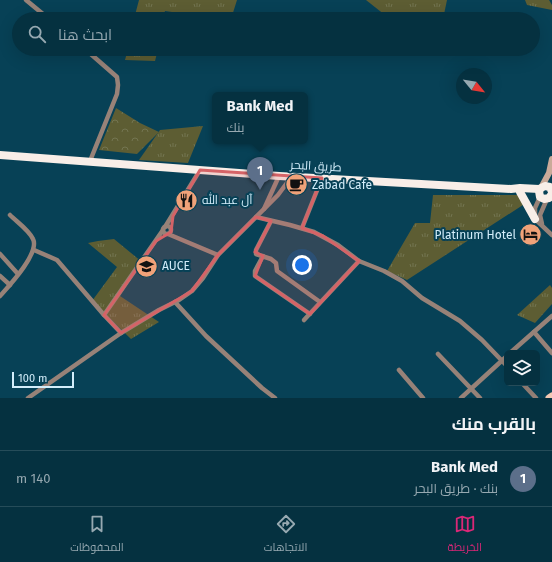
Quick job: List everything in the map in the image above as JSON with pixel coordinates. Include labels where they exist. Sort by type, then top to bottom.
[{"type":"highway","name":"طريق البحر","points":[[0,155],[279,176],[511,189],[520,188],[547,192]]},
{"type":"highway","name":"طريق البحر","points":[[511,189],[520,192],[547,192]]},
{"type":"highway","points":[[520,192],[535,219]]},
{"type":"main road","points":[[547,192],[552,158]]},
{"type":"street","points":[[26,0],[41,12]]},
{"type":"street","points":[[90,161],[117,94],[118,85],[117,77],[93,56]]},
{"type":"street","points":[[104,315],[156,241],[168,231],[173,216],[200,170]]},
{"type":"street","points":[[264,210],[279,176]]},
{"type":"street","points":[[28,398],[121,333],[186,295],[196,286],[218,255],[264,210],[278,195],[292,176]]},
{"type":"street","points":[[302,228],[322,178]]},
{"type":"street","points":[[547,192],[535,208],[535,219],[552,235]]},
{"type":"street","points":[[543,226],[540,215],[547,192]]},
{"type":"street","points":[[0,296],[10,285],[34,250],[34,241],[30,234],[10,215]]},
{"type":"street","points":[[256,217],[314,232],[328,239],[359,261],[384,270],[402,281],[422,298],[460,321],[482,340],[504,362]]},
{"type":"street","points":[[271,221],[255,252],[256,254],[271,259],[276,263],[277,271],[320,302]]},
{"type":"street","points":[[168,231],[179,238],[218,255]]},
{"type":"street","points":[[34,250],[57,260],[121,333]]},
{"type":"street","points":[[0,254],[18,274]]},
{"type":"street","points":[[263,256],[255,270],[255,276],[310,314]]},
{"type":"street","points":[[304,320],[359,261]]},
{"type":"street","points":[[0,276],[10,285]]},
{"type":"street","points":[[175,302],[206,336],[262,388],[275,398]]},
{"type":"street","points":[[513,350],[552,316]]},
{"type":"street","points":[[534,332],[552,353]]},
{"type":"street","points":[[438,354],[480,398]]},
{"type":"street","points":[[461,398],[502,360]]},
{"type":"street","points":[[399,370],[423,398]]},
{"type":"street","points":[[525,386],[536,398]]},
{"type":"highlighted area","points":[[200,170],[322,178],[302,228],[323,236],[359,261],[310,314],[255,276],[263,256],[255,252],[271,221],[256,217],[218,255],[192,291],[121,333],[104,315],[156,241],[171,232],[173,216]]},
{"type":"green space","points":[[139,0],[237,0],[233,12],[136,12]]},
{"type":"green space","points":[[366,0],[447,0],[444,12],[381,12]]},
{"type":"green space","points":[[525,0],[549,0],[552,5],[552,10],[527,5]]},
{"type":"green space","points":[[126,56],[156,56],[155,61],[125,60]]},
{"type":"green space","points":[[116,108],[140,123],[159,132],[137,154],[99,150]]},
{"type":"green space","points":[[203,126],[188,163],[139,160],[160,130]]},
{"type":"green space","points":[[433,195],[520,195],[526,203],[407,280],[387,271],[415,223],[430,223]]},
{"type":"green space","points":[[114,239],[142,262],[120,296],[159,322],[131,339],[92,301],[117,267],[88,243]]},
{"type":"green space","points":[[550,285],[552,288],[552,304],[535,323],[517,315]]},
{"type":"place","name":"Zabad Cafe","points":[[296,185]]},
{"type":"place","name":"Bank Med","points":[[260,190]]},
{"type":"place","name":"آل عبد الله","points":[[186,200]]},
{"type":"place","name":"Platinum Hotel","points":[[531,235]]},
{"type":"place","name":"AUCE","points":[[147,266]]}]
